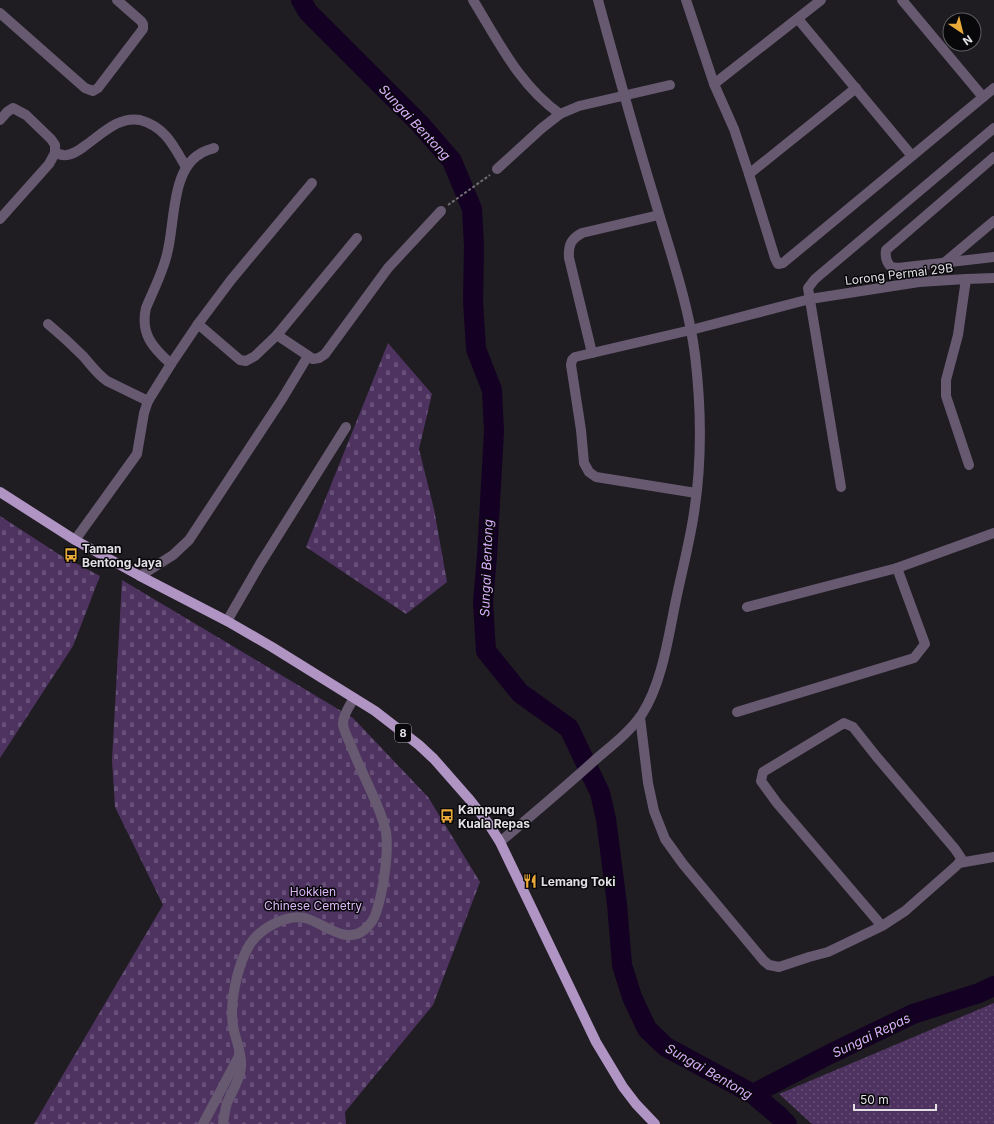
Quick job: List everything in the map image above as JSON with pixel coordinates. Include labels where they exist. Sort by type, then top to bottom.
[{"type":"main road","name":"8","points":[[0,492],[75,540],[140,576],[227,621],[272,647],[354,698],[392,724],[434,759],[470,800],[488,823],[500,842],[596,1042],[623,1087],[636,1104],[655,1124]]},
{"type":"street","points":[[0,13],[85,88],[93,91],[98,88],[142,29],[143,24],[141,21],[117,0]]},
{"type":"street","points":[[474,0],[524,81],[544,102],[560,114]]},
{"type":"street","points":[[500,842],[554,797],[640,718],[651,698],[660,669],[690,533],[696,493],[699,457],[699,420],[696,369],[691,330],[679,280],[624,96],[598,0]]},
{"type":"street","points":[[686,0],[714,84],[730,119],[775,258],[779,264],[994,88]]},
{"type":"street","points":[[714,84],[821,0]]},
{"type":"street","points":[[902,0],[983,97]]},
{"type":"street","points":[[798,19],[912,156]]},
{"type":"street","points":[[497,169],[542,128],[560,114],[579,106],[670,85]]},
{"type":"street","points":[[749,174],[856,88]]},
{"type":"street","points":[[0,120],[13,108],[26,114],[51,139],[54,145],[55,153],[49,164],[0,220]]},
{"type":"street","points":[[55,153],[66,156],[72,154],[116,124],[126,119],[133,119],[156,126],[168,137],[186,167]]},
{"type":"street","points":[[841,486],[808,288],[815,279],[994,128]]},
{"type":"street","points":[[171,364],[156,350],[148,339],[144,324],[144,316],[167,254],[178,186],[186,167],[200,153],[214,148]]},
{"type":"street","points":[[994,157],[886,250],[885,255],[888,264],[894,268],[994,257]]},
{"type":"street","points":[[75,540],[136,454],[148,401],[171,364],[198,324],[231,280],[312,183]]},
{"type":"street","points":[[277,335],[313,358],[319,358],[325,354],[388,268],[441,211]]},
{"type":"street","points":[[592,353],[569,258],[570,244],[572,240],[582,233],[659,215]]},
{"type":"street","points":[[944,263],[994,221]]},
{"type":"street","points":[[198,324],[240,360],[246,361],[255,356],[277,335],[357,238]]},
{"type":"street","points":[[966,279],[994,278]]},
{"type":"street","name":"Lorong Permai 29B","points":[[696,493],[592,476],[586,468],[582,449],[581,430],[571,362],[575,357],[691,330],[810,299],[912,283],[966,279],[961,318],[945,389],[969,465]]},
{"type":"street","points":[[48,324],[82,356],[101,377],[148,401]]},
{"type":"street","points":[[140,576],[169,558],[188,540],[282,399],[308,356]]},
{"type":"street","points":[[227,621],[260,564],[346,427]]},
{"type":"street","points":[[747,607],[897,568],[994,533]]},
{"type":"street","points":[[737,712],[914,658],[925,644],[897,568]]},
{"type":"street","points":[[223,1124],[226,1105],[238,1078],[241,1066],[232,1016],[237,973],[244,954],[251,943],[263,931],[278,922],[294,918],[305,918],[349,936],[359,934],[368,927],[375,915],[380,898],[387,851],[386,831],[377,802],[354,754],[343,722],[354,698]]},
{"type":"street","points":[[640,718],[648,783],[654,811],[665,839],[682,864],[769,965],[779,967],[828,952],[882,926],[905,911],[959,863],[994,857]]},
{"type":"street","points":[[882,926],[777,803],[761,781],[763,772],[844,723],[853,728],[955,849],[960,858],[959,863]]},
{"type":"street","points":[[203,1124],[240,1054]]},
{"type":"path","points":[[441,211],[497,169]]},
{"type":"green space","points":[[388,343],[432,394],[419,449],[434,509],[447,582],[406,614],[306,547]]},
{"type":"green space","points":[[0,516],[60,555],[100,576],[73,646],[0,758]]},
{"type":"green space","name":"Hokkien Chinese Cemetry","points":[[122,580],[353,718],[428,797],[480,882],[433,1005],[345,1112],[346,1124],[34,1124],[163,905],[115,807],[112,760]]},
{"type":"green space","points":[[994,1003],[994,1124],[812,1124],[779,1094]]},
{"type":"waterway","name":"Sungai Bentong","points":[[301,0],[308,12],[421,125],[452,161],[472,209],[474,246],[473,301],[476,349],[492,390],[494,431],[483,602],[486,651],[520,693],[569,728],[600,793],[606,819],[617,904],[622,965],[632,997],[647,1029],[666,1047],[753,1094],[787,1124]]},
{"type":"waterway","name":"Sungai Repas","points":[[753,1094],[830,1054],[913,1014],[979,993],[994,986]]},
{"type":"place","name":"Taman Bentong Jaya","points":[[71,555]]},
{"type":"place","name":"Kampung Kuala Repas","points":[[447,816]]},
{"type":"place","name":"Lemang Toki","points":[[530,881]]}]
